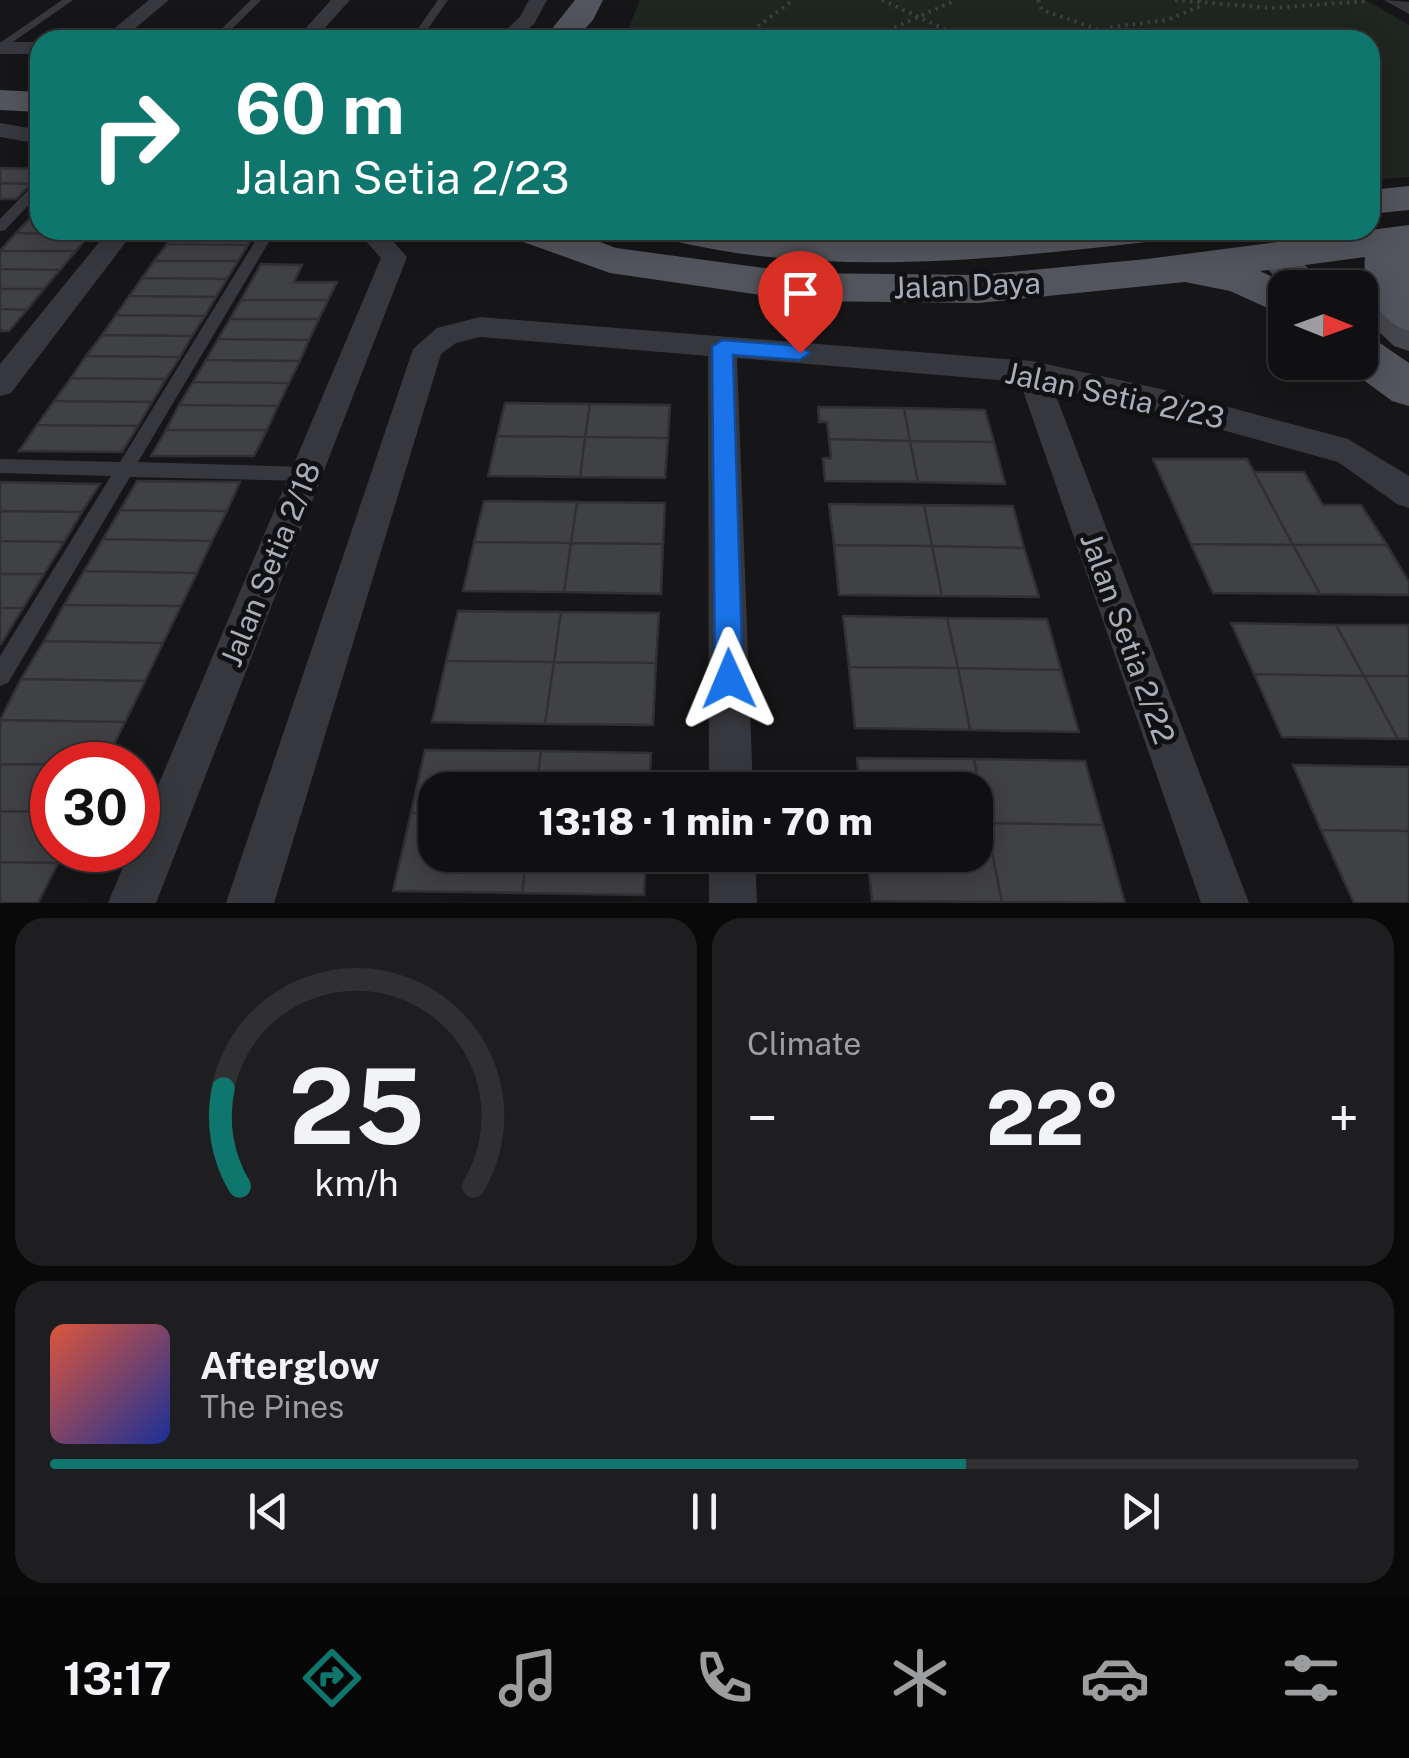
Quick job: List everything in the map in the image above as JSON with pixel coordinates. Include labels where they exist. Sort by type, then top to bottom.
[{"type":"main road","points":[[568,30],[583,14],[589,0]]},
{"type":"main road","points":[[0,73],[30,74]]},
{"type":"main road","points":[[0,100],[30,102]]},
{"type":"main road","points":[[1380,201],[1409,198]]},
{"type":"main road","name":"Jalan Daya","points":[[766,240],[868,245],[1286,248],[1409,238]]},
{"type":"main road","name":"Jalan Daya","points":[[557,240],[610,260],[802,287],[980,289],[1140,245]]},
{"type":"main road","points":[[1140,245],[1170,240]]},
{"type":"main road","points":[[1140,245],[1268,290]]},
{"type":"main road","points":[[1409,246],[1384,260],[1394,296],[1409,316]]},
{"type":"main road","points":[[1378,365],[1409,385]]},
{"type":"street","points":[[122,30],[160,0]]},
{"type":"street","points":[[313,30],[341,0]]},
{"type":"street","points":[[516,30],[528,20],[538,0]]},
{"type":"street","points":[[1393,0],[1409,9]]},
{"type":"street","points":[[0,48],[30,48]]},
{"type":"street","points":[[0,130],[30,135]]},
{"type":"street","points":[[0,385],[114,240]]},
{"type":"street","name":"Jalan Setia 2/18","points":[[132,903],[394,257],[379,240]]},
{"type":"street","points":[[1286,248],[1325,270]]},
{"type":"street","points":[[1378,307],[1409,336]]},
{"type":"street","name":"Jalan Setia 2/23","points":[[250,903],[428,350],[447,335],[480,327],[1032,372],[1162,401],[1348,452],[1409,494]]},
{"type":"street","points":[[722,347],[731,772]]},
{"type":"street","points":[[1378,354],[1409,385]]},
{"type":"street","name":"Jalan Setia 2/22","points":[[1032,372],[1225,903]]},
{"type":"street","points":[[732,872],[733,903]]},
{"type":"lane","points":[[0,48],[68,0]]},
{"type":"lane","points":[[226,30],[256,0]]},
{"type":"lane","points":[[422,30],[443,0]]},
{"type":"lane","points":[[0,227],[30,196]]},
{"type":"lane","points":[[0,676],[263,240]]},
{"type":"lane","points":[[0,466],[307,474]]},
{"type":"path","points":[[753,30],[792,0]]},
{"type":"path","points":[[882,0],[949,30]]},
{"type":"path","points":[[889,30],[956,0]]},
{"type":"path","points":[[1038,0],[1042,10],[1099,30]]},
{"type":"path","points":[[1175,0],[1337,6],[1376,0]]},
{"type":"path","points":[[1110,30],[1132,22],[1167,20],[1200,3]]},
{"type":"shaded area","points":[[640,0],[1366,0],[1409,25],[1409,177],[1380,179],[1380,30],[628,30]]},
{"type":"building","points":[[0,168],[30,169],[30,184],[0,183]]},
{"type":"building","points":[[0,183],[30,184],[16,199],[0,199]]},
{"type":"building","points":[[30,218],[30,233],[16,233]]},
{"type":"building","points":[[16,233],[30,233],[30,240],[85,240],[76,251],[0,251]]},
{"type":"building","points":[[170,240],[251,240],[248,245],[167,244]]},
{"type":"building","points":[[167,244],[248,245],[238,261],[154,261]]},
{"type":"building","points":[[0,251],[76,251],[60,270],[0,269]]},
{"type":"building","points":[[154,261],[238,261],[227,279],[142,278]]},
{"type":"building","points":[[261,264],[302,265],[294,282],[337,282],[328,300],[241,300]]},
{"type":"building","points":[[0,269],[60,270],[44,289],[0,289]]},
{"type":"building","points":[[142,278],[227,279],[216,297],[129,296]]},
{"type":"building","points":[[0,289],[44,289],[27,310],[0,309]]},
{"type":"building","points":[[129,296],[216,297],[205,316],[116,315]]},
{"type":"building","points":[[241,300],[328,300],[319,319],[230,319]]},
{"type":"building","points":[[0,309],[27,310],[9,331],[0,331]]},
{"type":"building","points":[[116,315],[205,316],[192,336],[102,335]]},
{"type":"building","points":[[230,319],[319,319],[309,340],[218,339]]},
{"type":"building","points":[[102,335],[192,336],[180,357],[86,356]]},
{"type":"building","points":[[218,339],[309,340],[300,361],[206,360]]},
{"type":"building","points":[[86,356],[180,357],[166,379],[71,378]]},
{"type":"building","points":[[206,360],[300,361],[289,383],[193,382]]},
{"type":"building","points":[[71,378],[166,379],[152,402],[54,401]]},
{"type":"building","points":[[193,382],[289,383],[278,406],[179,405]]},
{"type":"building","points":[[54,401],[152,402],[138,426],[37,425]]},
{"type":"building","points":[[505,403],[590,404],[585,437],[497,436]]},
{"type":"building","points":[[590,404],[670,405],[668,438],[585,437]]},
{"type":"building","points":[[179,405],[278,406],[267,430],[166,430]]},
{"type":"building","points":[[818,407],[904,408],[910,441],[829,439],[827,422],[819,422]]},
{"type":"building","points":[[904,408],[985,410],[994,442],[910,441]]},
{"type":"building","points":[[37,425],[138,426],[122,452],[19,451]]},
{"type":"building","points":[[166,430],[267,430],[254,456],[151,456]]},
{"type":"building","points":[[497,436],[585,437],[580,477],[488,476]]},
{"type":"building","points":[[585,437],[668,438],[665,478],[580,477]]},
{"type":"building","points":[[829,439],[910,441],[918,482],[825,481],[823,458],[831,458]]},
{"type":"building","points":[[910,441],[994,442],[1005,484],[918,482]]},
{"type":"building","points":[[1153,459],[1247,459],[1293,545],[1191,544]]},
{"type":"building","points":[[1254,472],[1304,472],[1323,505],[1361,505],[1387,545],[1293,545]]},
{"type":"building","points":[[137,481],[240,482],[227,511],[120,510]]},
{"type":"building","points":[[0,482],[100,484],[82,512],[0,511]]},
{"type":"building","points":[[484,501],[577,502],[571,543],[474,542]]},
{"type":"building","points":[[577,502],[665,503],[663,544],[571,543]]},
{"type":"building","points":[[829,504],[924,505],[932,546],[834,545]]},
{"type":"building","points":[[924,505],[1013,506],[1024,548],[932,546]]},
{"type":"building","points":[[120,510],[227,511],[212,541],[103,539]]},
{"type":"building","points":[[0,511],[82,512],[64,542],[0,541]]},
{"type":"building","points":[[103,539],[212,541],[197,573],[84,571]]},
{"type":"building","points":[[0,541],[64,542],[44,574],[0,574]]},
{"type":"building","points":[[474,542],[571,543],[564,592],[463,591]]},
{"type":"building","points":[[571,543],[663,544],[661,594],[564,592]]},
{"type":"building","points":[[1191,544],[1293,545],[1320,594],[1213,593]]},
{"type":"building","points":[[834,545],[932,546],[942,596],[839,595]]},
{"type":"building","points":[[1293,545],[1387,545],[1409,582],[1409,595],[1320,594]]},
{"type":"building","points":[[932,546],[1024,548],[1039,597],[942,596]]},
{"type":"building","points":[[84,571],[197,573],[181,606],[64,605]]},
{"type":"building","points":[[0,574],[44,574],[23,608],[0,608]]},
{"type":"building","points":[[64,605],[181,606],[163,643],[44,641]]},
{"type":"building","points":[[0,608],[23,608],[1,644],[0,644]]},
{"type":"building","points":[[458,611],[561,612],[554,662],[446,661]]},
{"type":"building","points":[[561,612],[659,613],[656,663],[554,662]]},
{"type":"building","points":[[843,616],[947,618],[958,668],[849,667]]},
{"type":"building","points":[[947,618],[1047,619],[1061,670],[958,668]]},
{"type":"building","points":[[1231,623],[1336,625],[1364,676],[1254,674]]},
{"type":"building","points":[[1336,625],[1409,625],[1409,676],[1364,676]]},
{"type":"building","points":[[44,641],[163,643],[145,681],[21,679]]},
{"type":"building","points":[[446,661],[554,662],[545,724],[432,722]]},
{"type":"building","points":[[554,662],[656,663],[653,725],[545,724]]},
{"type":"building","points":[[849,667],[958,668],[970,730],[855,728]]},
{"type":"building","points":[[958,668],[1061,670],[1079,732],[970,730]]},
{"type":"building","points":[[1254,674],[1364,676],[1398,739],[1282,737]]},
{"type":"building","points":[[1364,676],[1409,676],[1409,739],[1398,739]]},
{"type":"building","points":[[21,679],[145,681],[125,722],[0,720]]},
{"type":"building","points":[[0,720],[125,722],[115,742],[30,742],[30,764],[0,764]]},
{"type":"building","points":[[425,750],[541,751],[538,772],[420,772]]},
{"type":"building","points":[[541,751],[651,753],[650,772],[538,772]]},
{"type":"building","points":[[857,758],[974,759],[976,772],[858,772]]},
{"type":"building","points":[[974,759],[1085,761],[1103,825],[993,823],[993,772],[976,772]]},
{"type":"building","points":[[0,764],[30,764],[30,812],[0,811]]},
{"type":"building","points":[[1293,765],[1409,767],[1409,831],[1321,830]]},
{"type":"building","points":[[418,782],[418,813],[411,813]]},
{"type":"building","points":[[0,811],[30,812],[30,863],[0,862]]},
{"type":"building","points":[[411,813],[418,813],[418,872],[525,872],[522,893],[393,891]]},
{"type":"building","points":[[993,823],[1103,825],[1125,903],[1002,902],[993,858]]},
{"type":"building","points":[[1321,830],[1409,831],[1409,903],[1354,903]]},
{"type":"building","points":[[993,858],[1002,902],[872,901],[869,872],[993,872]]},
{"type":"building","points":[[0,862],[30,863],[30,872],[54,872],[38,903],[0,903]]},
{"type":"building","points":[[525,872],[645,872],[644,895],[522,893]]},
{"type":"route","points":[[729,679],[722,347],[800,353]]}]
